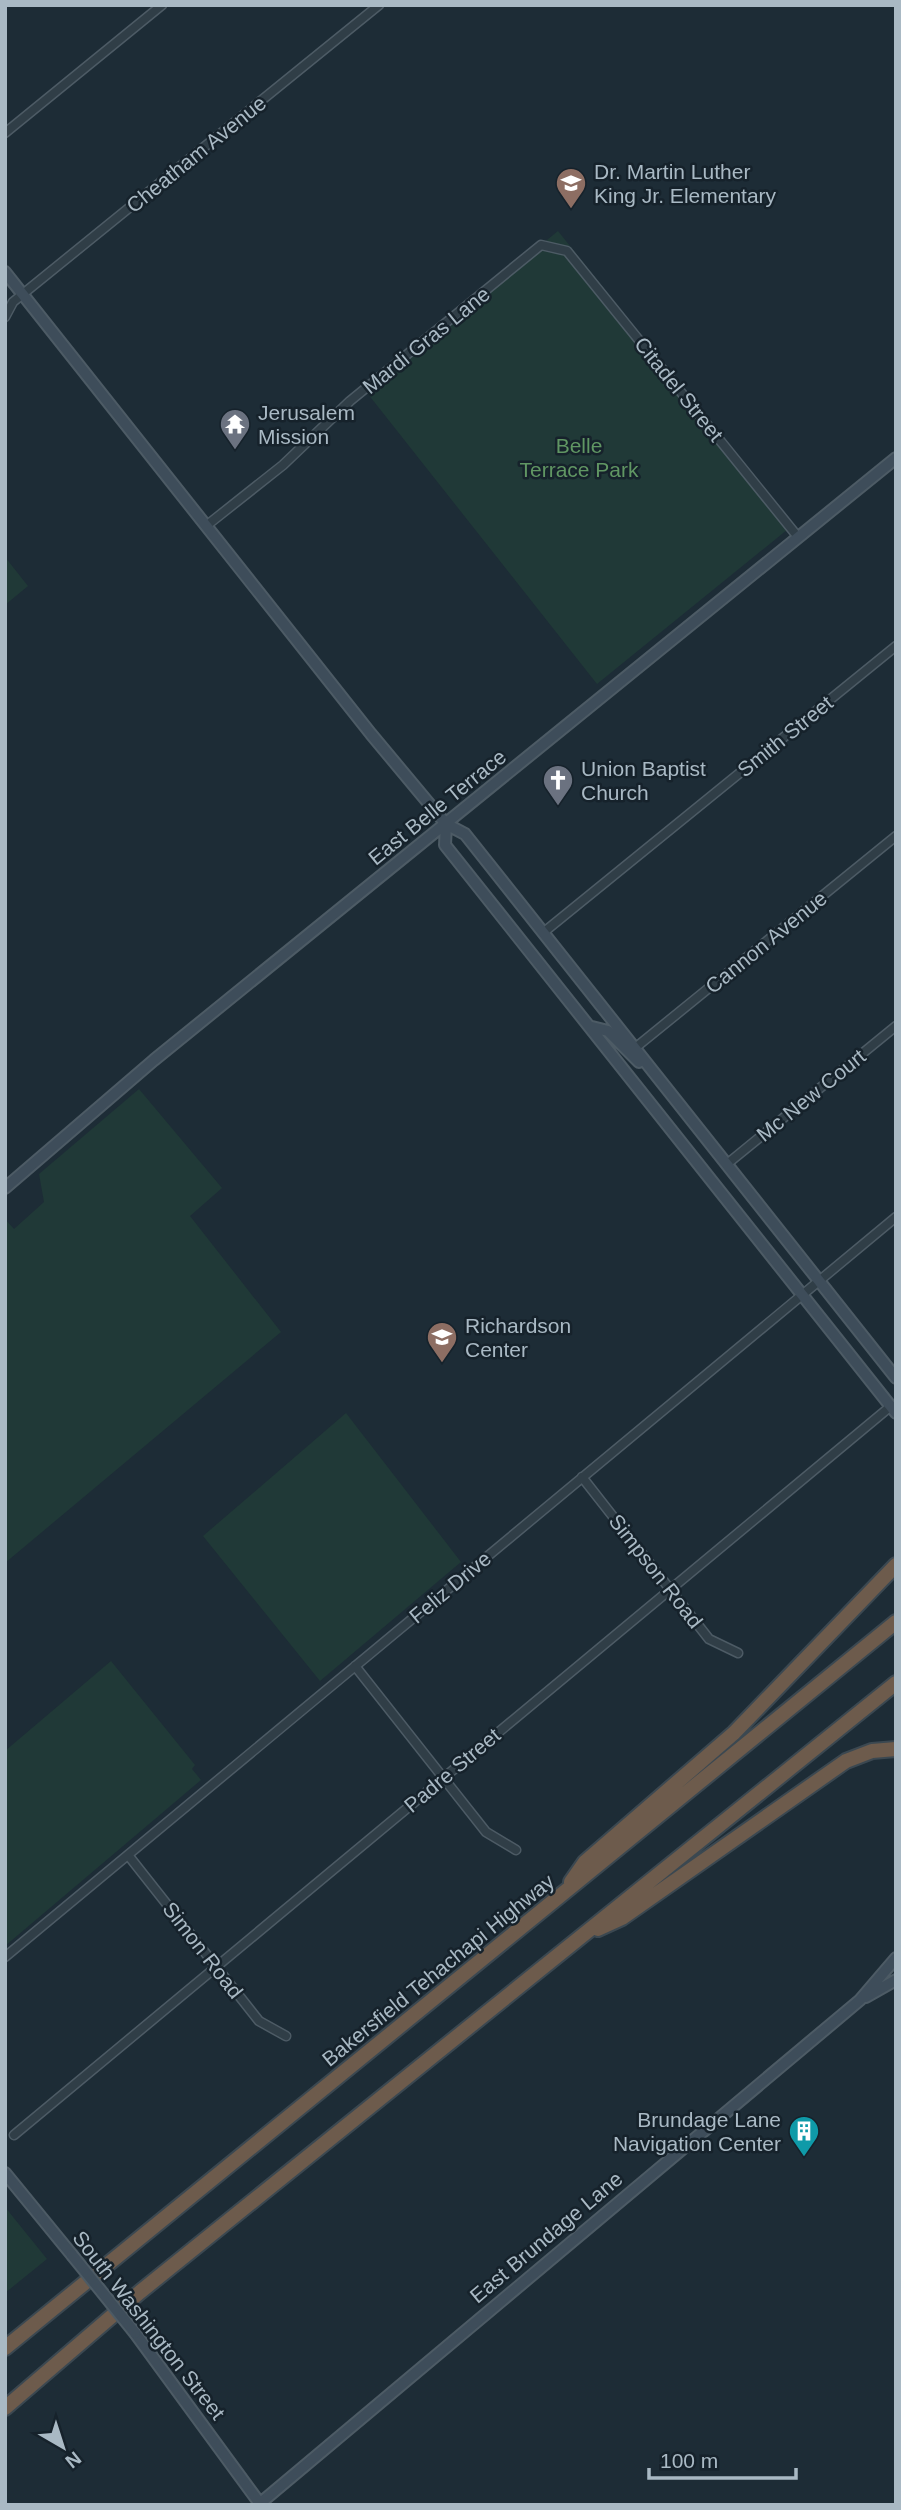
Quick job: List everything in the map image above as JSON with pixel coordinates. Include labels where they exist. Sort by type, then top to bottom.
[{"type":"highway","points":[[558,1900],[585,1862],[726,1741],[896,1565]]},
{"type":"highway","name":"Bakersfield Tehachapi Highway","points":[[5,2348],[118,2253],[558,1900],[896,1622]]},
{"type":"highway","points":[[5,2408],[140,2292],[896,1683]]},
{"type":"highway","points":[[581,1937],[622,1918],[846,1761],[872,1751],[896,1749]]},
{"type":"street","points":[[5,132],[162,5]]},
{"type":"street","name":"Cheatham Avenue","points":[[5,317],[10,313],[9,302],[23,294],[379,5]]},
{"type":"street","name":"Mardi Gras Lane","points":[[206,526],[283,465],[350,401],[541,245],[555,246]]},
{"type":"street","name":"Citadel Street","points":[[555,246],[567,251],[798,537]]},
{"type":"street","points":[[5,272],[446,824],[464,834],[544,932],[896,1378]]},
{"type":"street","name":"East Belle Terrace","points":[[5,1188],[154,1060],[798,537],[894,465]]},
{"type":"street","name":"Smith Street","points":[[544,932],[896,646]]},
{"type":"street","points":[[446,824],[445,845],[893,1410]]},
{"type":"street","name":"Cannon Avenue","points":[[635,1048],[896,836]]},
{"type":"street","points":[[590,1026],[608,1031],[669,1091]]},
{"type":"street","name":"Mc New Court","points":[[727,1164],[896,1026]]},
{"type":"street","name":"Feliz Drive","points":[[5,1957],[896,1217]]},
{"type":"street","name":"Padre Street","points":[[14,2135],[669,1588],[893,1410]]},
{"type":"street","name":"Simpson Road","points":[[582,1477],[709,1639],[738,1653]]},
{"type":"street","points":[[355,1666],[486,1832],[516,1850]]},
{"type":"street","name":"Simon Road","points":[[128,1855],[259,2021],[286,2036]]},
{"type":"street","name":"East Brundage Lane","points":[[260,2504],[860,2000],[896,1958]]},
{"type":"street","name":"East Brundage Lane","points":[[860,2000],[896,1980]]},
{"type":"street","name":"South Washington Street","points":[[5,2173],[135,2333],[260,2504]]},
{"type":"green space","name":"Belle Terrace Park","points":[[558,231],[793,525],[597,684],[364,389]]},
{"type":"green space","points":[[5,557],[28,586],[5,605]]},
{"type":"green space","points":[[139,1089],[222,1188],[190,1216],[281,1332],[5,1563],[5,1219],[14,1229],[44,1202],[39,1174]]},
{"type":"green space","points":[[346,1413],[461,1562],[320,1681],[203,1536]]},
{"type":"green space","points":[[111,1661],[195,1765],[192,1769],[201,1780],[5,1946],[5,1751]]},
{"type":"green space","points":[[5,2207],[47,2259],[5,2293]]},
{"type":"place","name":"Dr. Martin Luther King Jr. Elementary","points":[[571,210]]},
{"type":"place","name":"Jerusalem Mission","points":[[235,451]]},
{"type":"place","name":"Union Baptist Church","points":[[558,807]]},
{"type":"place","name":"Richardson Center","points":[[442,1364]]},
{"type":"place","name":"Brundage Lane Navigation Center","points":[[804,2158]]}]
